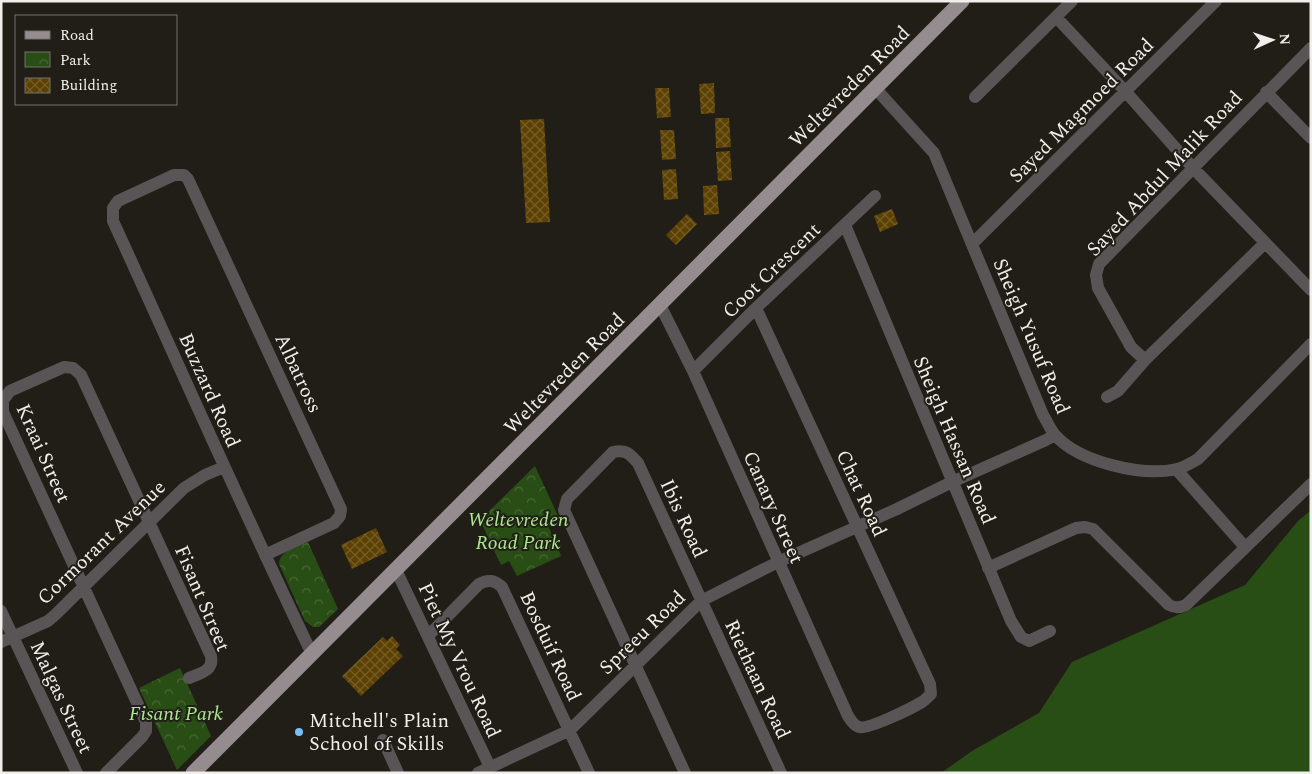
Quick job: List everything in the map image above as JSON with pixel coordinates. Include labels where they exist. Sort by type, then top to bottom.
[{"type":"main road","name":"Weltevreden Road","points":[[193,773],[962,1]]},
{"type":"street","points":[[975,97],[1072,1]]},
{"type":"street","name":"Sayed Magmoed Road","points":[[972,244],[1216,1]]},
{"type":"street","points":[[1056,17],[1194,169],[1311,290]]},
{"type":"street","name":"Sayed Abdul Malik Road","points":[[1145,360],[1131,347],[1098,288],[1096,280],[1099,264],[1311,48]]},
{"type":"street","name":"Sheigh Yusuf Road","points":[[875,88],[934,153],[1043,415],[1055,434],[1082,455],[1124,468],[1145,470],[1176,469],[1188,465],[1198,459],[1311,344]]},
{"type":"street","points":[[1266,92],[1311,138]]},
{"type":"street","name":"Buzzard Road","points":[[179,174],[118,201],[113,208],[113,221],[312,654]]},
{"type":"street","name":"Albatross","points":[[179,174],[188,179],[340,509],[340,516],[334,523],[265,555]]},
{"type":"street","name":"Coot Crescent","points":[[692,371],[875,196]]},
{"type":"street","name":"Sheigh Hassan Road","points":[[845,225],[1011,621],[1021,636],[1032,642],[1050,631]]},
{"type":"street","points":[[1107,397],[1118,391],[1145,360],[1265,243]]},
{"type":"street","name":"Canary Street","points":[[660,305],[853,724]]},
{"type":"street","name":"Chat Road","points":[[756,308],[930,684],[931,694],[924,701],[874,725],[858,727],[853,724]]},
{"type":"street","name":"Kraai Street","points":[[84,587],[3,412],[3,400],[7,393],[64,367],[73,368],[78,371],[150,522]]},
{"type":"street","name":"Spreeu Road","points":[[478,773],[570,730],[701,600],[778,562],[897,509],[1046,440],[1055,434]]},
{"type":"street","name":"Ibis Road","points":[[634,665],[564,510],[567,499],[613,452],[620,450],[630,453],[638,463],[701,600]]},
{"type":"street","name":"Cormorant Avenue","points":[[7,640],[48,621],[62,610],[184,488],[224,466]]},
{"type":"street","points":[[1176,469],[1246,547]]},
{"type":"street","points":[[988,568],[1076,528],[1086,527],[1093,529],[1169,605],[1175,608],[1186,605],[1311,484]]},
{"type":"street","name":"Fisant Street","points":[[150,522],[212,659],[210,668],[189,678]]},
{"type":"street","name":"Piet My Vrou Road","points":[[396,570],[490,767]]},
{"type":"street","name":"Bosduif Road","points":[[428,636],[479,584],[484,581],[496,582],[506,594],[570,730]]},
{"type":"street","name":"Malgas Street","points":[[84,587],[146,722],[146,731],[142,737],[106,773]]},
{"type":"street","name":"Riethaan Road","points":[[701,600],[781,773]]},
{"type":"street","name":"Malgas Street","points":[[1,611],[7,640],[77,773]]},
{"type":"street","points":[[634,665],[685,773]]},
{"type":"street","points":[[570,730],[589,773]]},
{"type":"street","points":[[383,740],[398,773]]},
{"type":"green space","name":"Weltevreden Road Park","points":[[535,466],[558,516],[547,523],[561,556],[517,576],[509,561],[501,565],[480,520]]},
{"type":"green space","points":[[1311,510],[1311,773],[941,773],[972,751],[1039,713],[1072,662],[1245,585],[1298,521]]},
{"type":"green space","points":[[308,542],[338,609],[319,627],[313,627],[305,621],[279,564],[285,553]]},
{"type":"green space","name":"Fisant Park","points":[[180,668],[211,736],[177,770],[139,688]]},
{"type":"building","points":[[714,83],[715,113],[701,114],[699,84]]},
{"type":"building","points":[[655,88],[669,88],[671,117],[657,118]]},
{"type":"building","points":[[715,118],[729,118],[731,147],[716,148]]},
{"type":"building","points":[[544,119],[550,222],[526,223],[520,120]]},
{"type":"building","points":[[660,130],[674,130],[676,159],[662,160]]},
{"type":"building","points":[[730,151],[732,180],[718,181],[716,152]]},
{"type":"building","points":[[676,169],[678,199],[664,200],[662,170]]},
{"type":"building","points":[[717,185],[719,214],[704,215],[703,186]]},
{"type":"building","points":[[892,209],[898,224],[880,232],[874,216]]},
{"type":"building","points":[[687,214],[697,224],[676,245],[666,235]]},
{"type":"building","points":[[376,528],[387,552],[352,569],[341,545]]},
{"type":"building","points":[[392,636],[400,645],[396,649],[403,656],[361,696],[342,676],[383,637],[387,641]]},
{"type":"place","name":"Mitchell's Plain School of Skills","points":[[299,732]]}]
